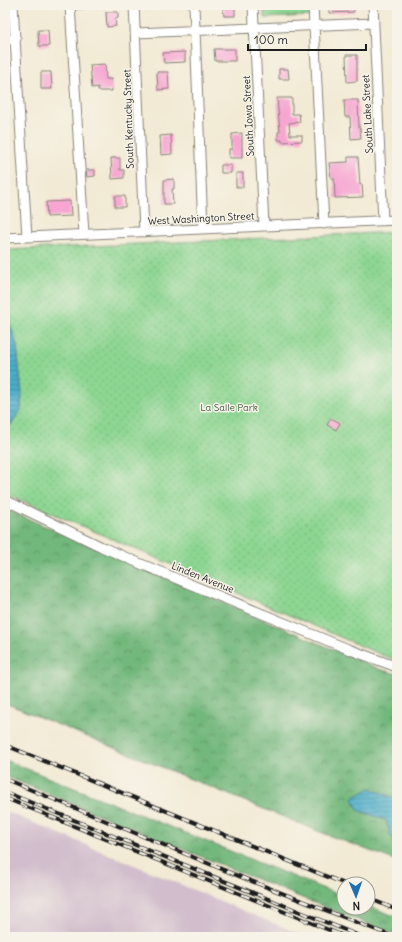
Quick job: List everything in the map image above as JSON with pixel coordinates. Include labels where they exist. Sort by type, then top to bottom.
[{"type":"street","points":[[13,5],[27,237]]},
{"type":"street","points":[[70,5],[84,234]]},
{"type":"street","name":"South Kentucky Street","points":[[134,5],[144,232]]},
{"type":"street","points":[[194,5],[203,229]]},
{"type":"street","name":"South Iowa Street","points":[[253,5],[264,226]]},
{"type":"street","points":[[313,5],[324,224]]},
{"type":"street","name":"South Lake Street","points":[[373,5],[383,221]]},
{"type":"street","points":[[136,33],[374,23]]},
{"type":"street","points":[[5,40],[16,39]]},
{"type":"street","name":"West Washington Street","points":[[5,238],[397,220]]},
{"type":"street","name":"Linden Avenue","points":[[5,500],[102,547],[141,564],[348,649],[397,667]]},
{"type":"shaded area","points":[[5,811],[304,936],[306,937],[5,937]]},
{"type":"green space","points":[[73,5],[123,5],[123,6],[73,8]]},
{"type":"green space","points":[[264,5],[311,5],[311,16],[264,18]]},
{"type":"green space","name":"La Salle Park","points":[[397,232],[397,660],[382,655],[5,493],[5,250]]},
{"type":"green space","points":[[5,509],[379,669],[397,674],[397,798],[395,799],[370,788],[358,810],[386,820],[391,837],[397,839],[397,861],[325,834],[5,703]]},
{"type":"green space","points":[[5,760],[336,894],[336,911],[307,900],[5,776]]},
{"type":"green space","points":[[376,909],[397,917],[397,935],[348,916],[376,916]]},
{"type":"water","points":[[5,309],[17,345],[22,394],[21,410],[11,425],[5,427]]},
{"type":"water","points":[[370,788],[395,799],[397,798],[397,839],[391,837],[386,820],[358,810],[353,798]]},
{"type":"building","points":[[329,5],[354,5],[354,12],[329,13]]},
{"type":"building","points":[[235,6],[235,16],[224,16],[223,7]]},
{"type":"building","points":[[106,12],[118,12],[118,18],[115,19],[116,26],[107,27]]},
{"type":"building","points":[[38,30],[48,30],[49,46],[39,46]]},
{"type":"building","points":[[214,49],[235,49],[235,61],[215,61]]},
{"type":"building","points":[[185,52],[185,62],[164,63],[163,53]]},
{"type":"building","points":[[346,55],[357,55],[357,81],[347,82]]},
{"type":"building","points":[[105,64],[106,79],[111,79],[112,91],[98,91],[98,87],[92,88],[90,65]]},
{"type":"building","points":[[279,69],[288,69],[289,79],[279,79]]},
{"type":"building","points":[[41,72],[51,72],[52,89],[41,89]]},
{"type":"building","points":[[157,72],[168,72],[169,89],[158,90]]},
{"type":"building","points":[[277,98],[292,98],[292,114],[299,114],[300,122],[289,123],[290,135],[302,135],[302,141],[282,142],[282,140],[278,140],[278,132],[280,132]]},
{"type":"building","points":[[344,100],[358,100],[359,128],[361,138],[351,139],[350,117],[345,117]]},
{"type":"building","points":[[242,133],[242,158],[229,158],[229,149],[232,149],[232,134]]},
{"type":"building","points":[[171,135],[172,154],[161,155],[160,136]]},
{"type":"building","points":[[348,157],[358,157],[360,185],[362,184],[363,197],[335,198],[334,178],[331,178],[329,163],[348,162]]},
{"type":"building","points":[[111,158],[120,158],[120,170],[124,170],[124,178],[112,179]]},
{"type":"building","points":[[221,165],[231,165],[231,173],[221,173]]},
{"type":"building","points":[[86,170],[95,170],[95,176],[87,177]]},
{"type":"building","points":[[236,173],[243,173],[243,187],[236,187]]},
{"type":"building","points":[[174,179],[174,189],[172,189],[173,204],[164,204],[164,180]]},
{"type":"building","points":[[115,196],[125,196],[125,207],[115,207]]},
{"type":"building","points":[[70,201],[71,216],[47,217],[46,202]]},
{"type":"building","points":[[331,418],[340,423],[336,430],[327,425]]},
{"type":"railway","points":[[5,745],[336,880]]},
{"type":"railway","points":[[5,779],[236,875],[394,937]]},
{"type":"railway","points":[[5,792],[362,937]]},
{"type":"railway","points":[[5,798],[346,937]]},
{"type":"railway","points":[[376,901],[397,910]]}]
